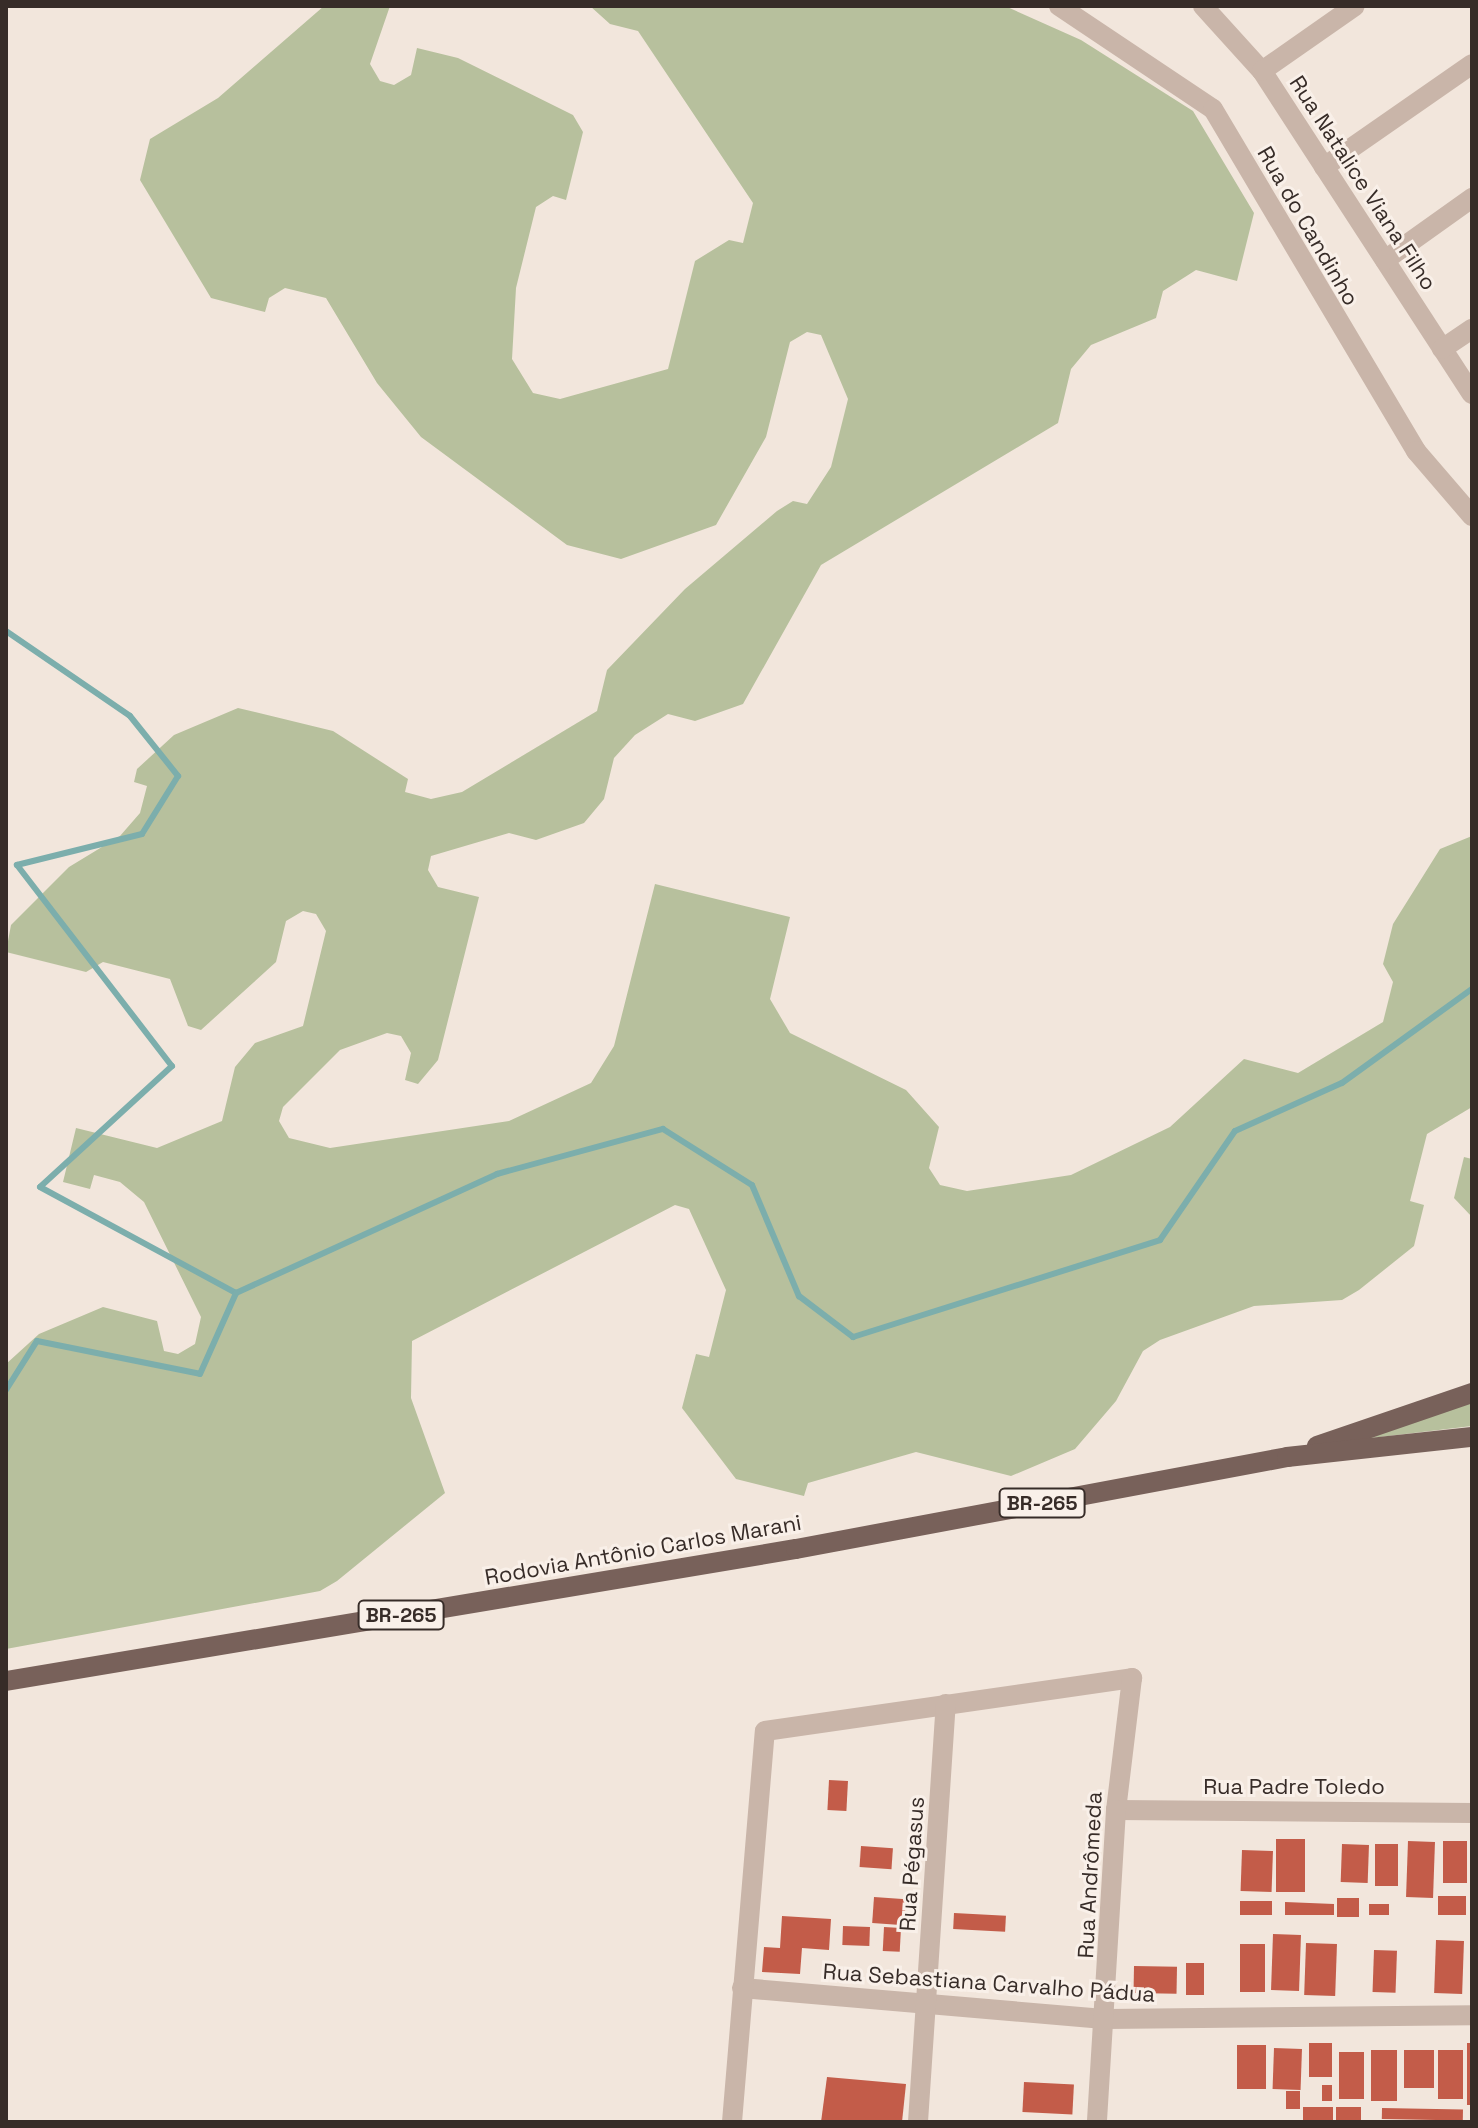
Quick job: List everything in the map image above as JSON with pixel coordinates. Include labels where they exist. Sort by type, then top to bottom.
[{"type":"main road","name":"Rodovia Antônio Carlos Marani","points":[[1287,1457],[1472,1393]]},
{"type":"main road","name":"Rodovia Antônio Carlos Marani","points":[[6,1681],[796,1549],[1287,1457],[1472,1437]]},
{"type":"street","name":"Rua do Candinho","points":[[1059,6],[1213,109],[1416,451],[1472,516]]},
{"type":"street","name":"Rua Natalice Viana Filho","points":[[1203,6],[1262,71],[1472,394]]},
{"type":"street","points":[[1262,71],[1355,6]]},
{"type":"street","points":[[1324,167],[1472,64]]},
{"type":"street","points":[[1385,260],[1472,198]]},
{"type":"street","points":[[1442,349],[1472,329]]},
{"type":"street","name":"Rua Andrômeda","points":[[946,1704],[1132,1678],[1116,1810],[1107,2019],[1097,2122]]},
{"type":"street","points":[[732,2122],[765,1731],[946,1704]]},
{"type":"street","name":"Rua Pégasus","points":[[918,2122],[946,1704]]},
{"type":"street","name":"Rua Padre Toledo","points":[[1116,1810],[1472,1813]]},
{"type":"street","name":"Rua Sebastiana Carvalho Pádua","points":[[742,1988],[927,2007],[1107,2019],[1472,2015]]},
{"type":"green space","points":[[324,6],[390,6],[370,64],[380,81],[394,85],[411,75],[417,48],[458,58],[573,115],[583,132],[566,200],[553,196],[536,207],[516,288],[512,359],[533,393],[560,399],[668,369],[695,261],[729,240],[743,243],[753,203],[638,31],[610,24],[590,6],[1005,6],[1081,40],[1193,111],[1254,213],[1237,281],[1196,270],[1163,291],[1156,318],[1091,345],[1071,369],[1058,423],[821,565],[743,704],[695,721],[668,714],[635,735],[614,758],[604,799],[584,823],[536,840],[509,833],[431,856],[428,870],[438,887],[479,897],[438,1060],[418,1084],[405,1080],[411,1053],[401,1036],[387,1033],[340,1050],[283,1107],[279,1121],[289,1138],[330,1148],[509,1121],[591,1083],[614,1046],[655,884],[790,917],[770,999],[790,1033],[906,1090],[939,1127],[929,1168],[940,1185],[967,1191],[1071,1175],[1170,1127],[1244,1059],[1298,1073],[1383,1022],[1393,982],[1383,964],[1393,924],[1440,849],[1472,836],[1472,1107],[1427,1134],[1410,1201],[1424,1205],[1414,1246],[1342,1300],[1254,1306],[1160,1340],[1143,1351],[1116,1401],[1075,1449],[1011,1476],[916,1452],[808,1483],[804,1496],[736,1479],[682,1408],[696,1354],[709,1357],[726,1290],[689,1209],[675,1205],[412,1341],[411,1398],[445,1493],[337,1581],[320,1591],[6,1649],[6,1364],[39,1334],[103,1307],[157,1321],[164,1351],[178,1354],[195,1344],[201,1317],[144,1202],[120,1182],[94,1175],[90,1189],[63,1182],[76,1128],[157,1148],[222,1121],[235,1067],[255,1043],[303,1026],[326,931],[316,914],[303,911],[286,921],[276,962],[201,1030],[188,1026],[170,979],[103,962],[86,972],[6,952],[11,925],[69,867],[120,836],[140,813],[147,786],[134,782],[137,769],[174,735],[238,708],[333,731],[408,779],[405,792],[431,799],[462,792],[597,711],[607,670],[685,589],[777,511],[793,501],[807,504],[831,467],[848,399],[821,335],[807,332],[790,342],[766,437],[716,525],[621,559],[567,545],[421,437],[377,383],[326,298],[285,288],[269,298],[265,312],[211,298],[140,180],[150,139],[218,98]]},
{"type":"green space","points":[[1464,1157],[1472,1159],[1472,1217],[1454,1198]]},
{"type":"green space","points":[[1472,1401],[1472,1426],[1330,1443]]},
{"type":"building","points":[[829,1780],[848,1781],[846,1811],[827,1810]]},
{"type":"building","points":[[1276,1839],[1305,1839],[1305,1892],[1276,1892]]},
{"type":"building","points":[[1408,1841],[1435,1842],[1433,1898],[1406,1897]]},
{"type":"building","points":[[1443,1841],[1467,1841],[1467,1883],[1443,1883]]},
{"type":"building","points":[[1342,1844],[1369,1845],[1368,1883],[1341,1882]]},
{"type":"building","points":[[1375,1844],[1398,1844],[1398,1886],[1375,1886]]},
{"type":"building","points":[[861,1846],[893,1848],[891,1869],[860,1867]]},
{"type":"building","points":[[1242,1850],[1273,1851],[1272,1892],[1241,1891]]},
{"type":"building","points":[[1438,1896],[1466,1896],[1466,1915],[1438,1915]]},
{"type":"building","points":[[874,1897],[906,1899],[904,1925],[872,1923]]},
{"type":"building","points":[[1337,1898],[1359,1898],[1359,1917],[1337,1917]]},
{"type":"building","points":[[1240,1901],[1272,1901],[1272,1915],[1240,1915]]},
{"type":"building","points":[[1285,1902],[1334,1904],[1334,1915],[1285,1915]]},
{"type":"building","points":[[1369,1904],[1389,1904],[1389,1915],[1369,1915]]},
{"type":"building","points":[[954,1913],[1006,1916],[1005,1932],[953,1929]]},
{"type":"building","points":[[782,1916],[831,1919],[829,1950],[802,1948],[800,1974],[762,1972],[764,1947],[780,1948]]},
{"type":"building","points":[[843,1926],[870,1927],[869,1946],[842,1945]]},
{"type":"building","points":[[884,1927],[901,1928],[900,1952],[883,1951]]},
{"type":"building","points":[[1273,1934],[1301,1935],[1299,1991],[1271,1990]]},
{"type":"building","points":[[1436,1940],[1464,1941],[1462,1994],[1434,1993]]},
{"type":"building","points":[[1306,1943],[1337,1944],[1335,1996],[1304,1995]]},
{"type":"building","points":[[1240,1944],[1265,1944],[1265,1992],[1240,1992]]},
{"type":"building","points":[[1374,1950],[1397,1951],[1396,1993],[1373,1992]]},
{"type":"building","points":[[1186,1963],[1204,1963],[1204,1995],[1186,1995]]},
{"type":"building","points":[[1134,1966],[1177,1967],[1177,1994],[1134,1993]]},
{"type":"building","points":[[1309,2043],[1332,2043],[1332,2077],[1309,2077]]},
{"type":"building","points":[[1467,2043],[1472,2043],[1472,2105],[1467,2105]]},
{"type":"building","points":[[1237,2045],[1266,2045],[1266,2089],[1237,2089]]},
{"type":"building","points":[[1274,2048],[1302,2049],[1301,2090],[1273,2089]]},
{"type":"building","points":[[1371,2050],[1397,2050],[1397,2101],[1371,2101]]},
{"type":"building","points":[[1404,2050],[1434,2050],[1434,2088],[1404,2088]]},
{"type":"building","points":[[1438,2050],[1463,2050],[1463,2099],[1438,2099]]},
{"type":"building","points":[[1339,2052],[1364,2052],[1364,2099],[1339,2099]]},
{"type":"building","points":[[827,2077],[906,2084],[902,2122],[821,2122]]},
{"type":"building","points":[[1024,2082],[1074,2085],[1072,2115],[1022,2112]]},
{"type":"building","points":[[1322,2085],[1332,2085],[1332,2101],[1322,2101]]},
{"type":"building","points":[[1286,2091],[1300,2091],[1300,2109],[1286,2109]]},
{"type":"building","points":[[1303,2107],[1333,2107],[1333,2121],[1303,2121]]},
{"type":"building","points":[[1336,2107],[1361,2107],[1361,2120],[1336,2120]]},
{"type":"building","points":[[1382,2108],[1463,2109],[1463,2120],[1382,2119]]},
{"type":"waterway","points":[[6,631],[130,716],[178,776],[142,834],[17,865],[172,1066],[40,1187],[236,1293],[497,1174],[663,1129],[752,1185],[799,1296],[853,1337],[1160,1240],[1235,1131],[1342,1083],[1472,989]]},
{"type":"waterway","points":[[6,1390],[37,1341],[200,1374],[236,1293]]}]
